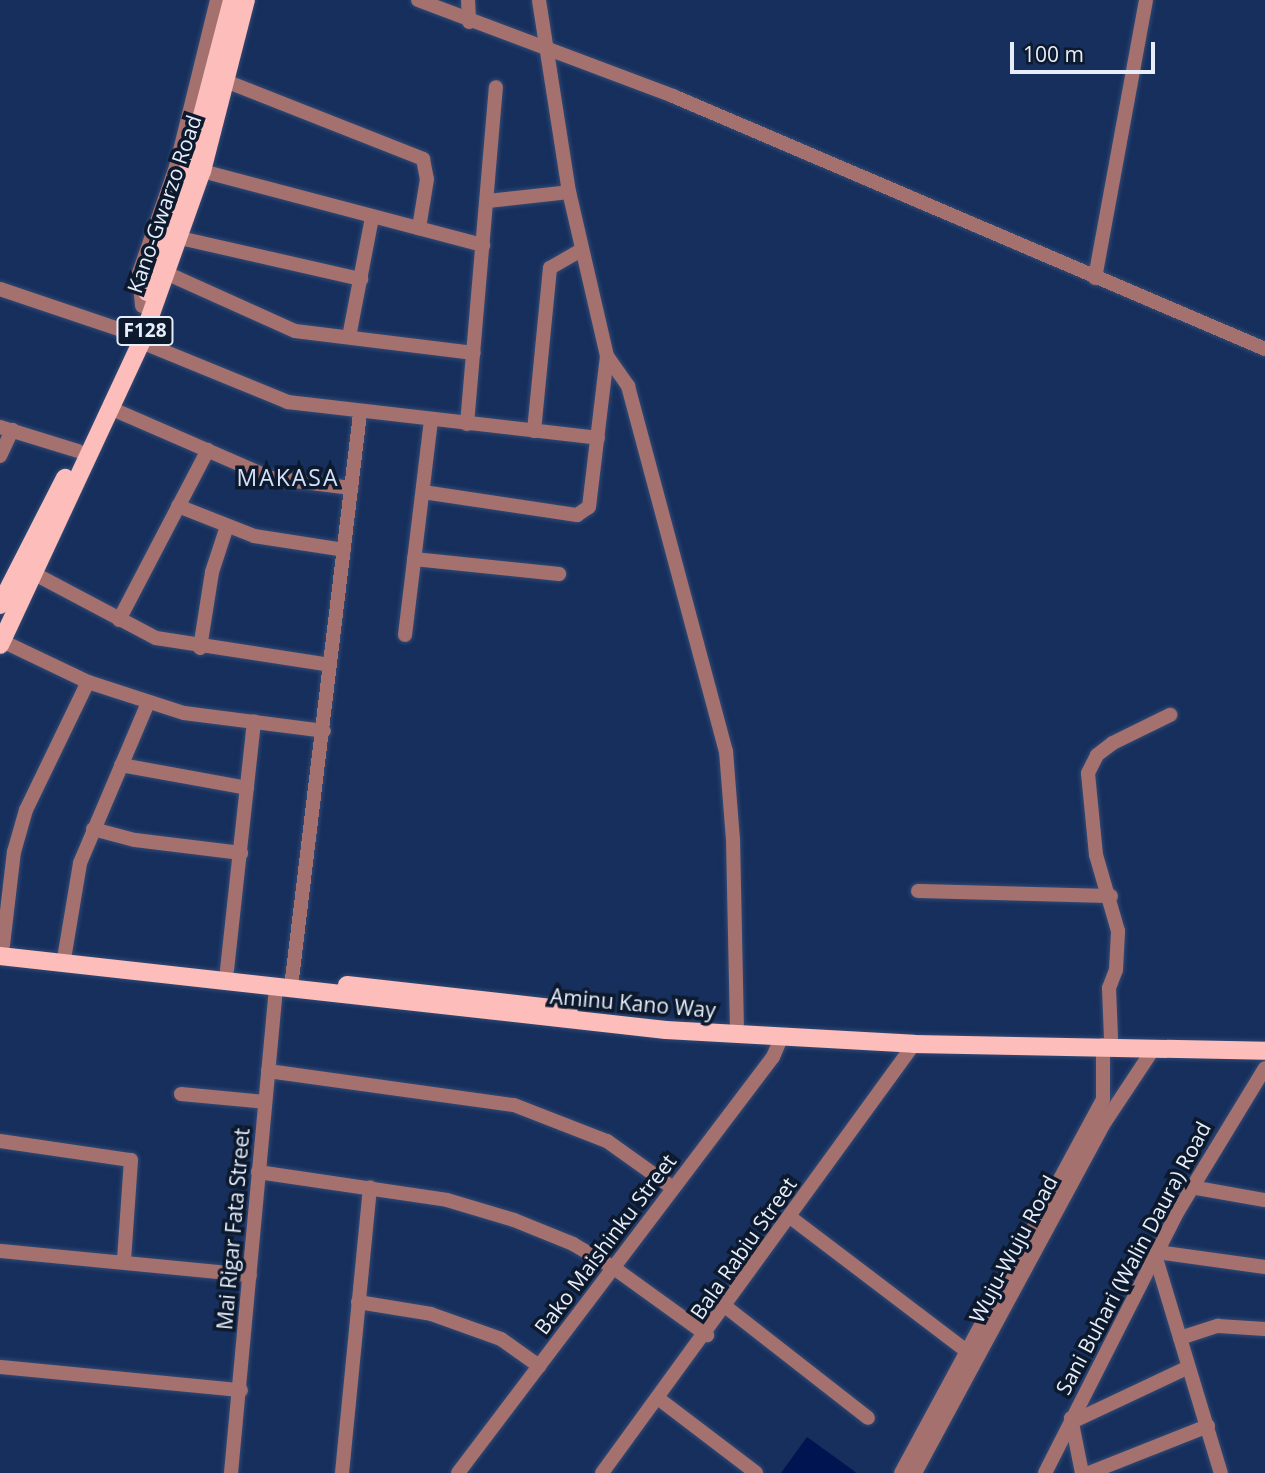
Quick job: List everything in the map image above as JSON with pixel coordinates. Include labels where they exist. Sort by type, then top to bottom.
[{"type":"main road","name":"F128","points":[[0,606],[136,337],[142,306],[186,177],[232,0]]},
{"type":"main road","name":"Kano-Gwarzo Road","points":[[1,643],[110,408],[136,337],[180,239],[228,82],[246,0]]},
{"type":"main road","name":"Aminu Kano Way","points":[[1,949],[65,953],[141,967],[227,970],[292,979],[320,987]]},
{"type":"main road","name":"Aminu Kano Way","points":[[1,949],[276,988],[320,987],[710,1027],[780,1038],[914,1044],[1265,1041]]},
{"type":"main road","name":"Aminu Kano Way","points":[[710,1027],[737,1025],[1107,1042],[1154,1048],[1265,1051]]},
{"type":"street","points":[[142,306],[139,273],[176,167],[217,0]]},
{"type":"street","points":[[418,0],[469,22],[673,96],[1265,349]]},
{"type":"street","points":[[468,0],[469,22]]},
{"type":"street","points":[[423,492],[584,513],[598,438],[607,356],[569,192],[539,0]]},
{"type":"street","points":[[1095,278],[1146,0]]},
{"type":"street","points":[[228,82],[423,159],[427,179],[419,228]]},
{"type":"street","points":[[467,424],[496,88]]},
{"type":"street","points":[[202,171],[483,246]]},
{"type":"street","points":[[488,201],[569,192]]},
{"type":"street","points":[[349,337],[372,218]]},
{"type":"street","points":[[180,239],[361,279]]},
{"type":"street","points":[[534,431],[550,268],[581,250]]},
{"type":"street","points":[[166,274],[276,325],[474,353]]},
{"type":"street","points":[[0,289],[136,337],[262,394],[360,414],[598,438]]},
{"type":"street","points":[[607,356],[618,369],[632,399],[726,751],[733,839],[737,1025]]},
{"type":"street","points":[[110,408],[271,478],[351,488]]},
{"type":"street","points":[[292,979],[324,731],[360,414]]},
{"type":"street","points":[[405,635],[431,421]]},
{"type":"street","points":[[0,456],[6,428],[78,451]]},
{"type":"street","points":[[119,620],[208,450]]},
{"type":"street","points":[[178,506],[254,536],[344,550]]},
{"type":"street","points":[[201,648],[212,572],[227,526]]},
{"type":"street","points":[[414,559],[559,574]]},
{"type":"street","points":[[33,573],[156,638],[201,648],[330,665]]},
{"type":"street","points":[[1,643],[88,682],[184,713],[324,731]]},
{"type":"street","points":[[1,949],[14,852],[26,810],[88,682]]},
{"type":"street","points":[[65,953],[80,863],[148,703]]},
{"type":"street","name":"Wuju-Wuju Road","points":[[901,1473],[1103,1099],[1109,988],[1116,970],[1118,932],[1111,896],[1089,820],[1088,773],[1097,755],[1113,743],[1170,715]]},
{"type":"street","points":[[227,970],[254,721]]},
{"type":"street","points":[[121,765],[247,788]]},
{"type":"street","points":[[93,829],[135,840],[241,853]]},
{"type":"street","points":[[918,891],[1111,896]]},
{"type":"street","name":"Mai Rigar Fata Street","points":[[231,1473],[241,1390],[276,988]]},
{"type":"street","name":"Bako Maishinku Street","points":[[458,1473],[773,1057],[780,1038]]},
{"type":"street","name":"Bala Rabiu Street","points":[[603,1473],[707,1335],[914,1044]]},
{"type":"street","name":"Wuju-Wuju Road","points":[[915,1473],[1105,1122],[1154,1048]]},
{"type":"street","name":"Sani Buhari (Walin Daura) Road","points":[[1045,1473],[1191,1187],[1265,1068]]},
{"type":"street","points":[[268,1071],[514,1105],[607,1141],[673,1188]]},
{"type":"street","points":[[181,1094],[265,1102]]},
{"type":"street","points":[[0,1141],[131,1160],[124,1261]]},
{"type":"street","points":[[258,1171],[447,1200],[514,1220],[573,1244],[614,1268],[707,1335]]},
{"type":"street","points":[[342,1473],[370,1187]]},
{"type":"street","points":[[1191,1187],[1265,1200]]},
{"type":"street","points":[[790,1217],[968,1352]]},
{"type":"street","points":[[0,1251],[250,1275]]},
{"type":"street","points":[[1221,1473],[1208,1426],[1187,1368],[1156,1254],[1265,1267]]},
{"type":"street","points":[[358,1302],[431,1314],[500,1339],[539,1366]]},
{"type":"street","points":[[726,1307],[868,1418]]},
{"type":"street","points":[[1180,1338],[1219,1326],[1265,1329]]},
{"type":"street","points":[[0,1367],[241,1390]]},
{"type":"street","points":[[1083,1473],[1072,1420],[1187,1368]]},
{"type":"street","points":[[659,1399],[756,1473]]},
{"type":"street","points":[[1089,1473],[1208,1426]]},
{"type":"shaded area","points":[[807,1437],[854,1471],[856,1473],[781,1473]]},
{"type":"district","name":"MAKASA","points":[[288,477]]}]
